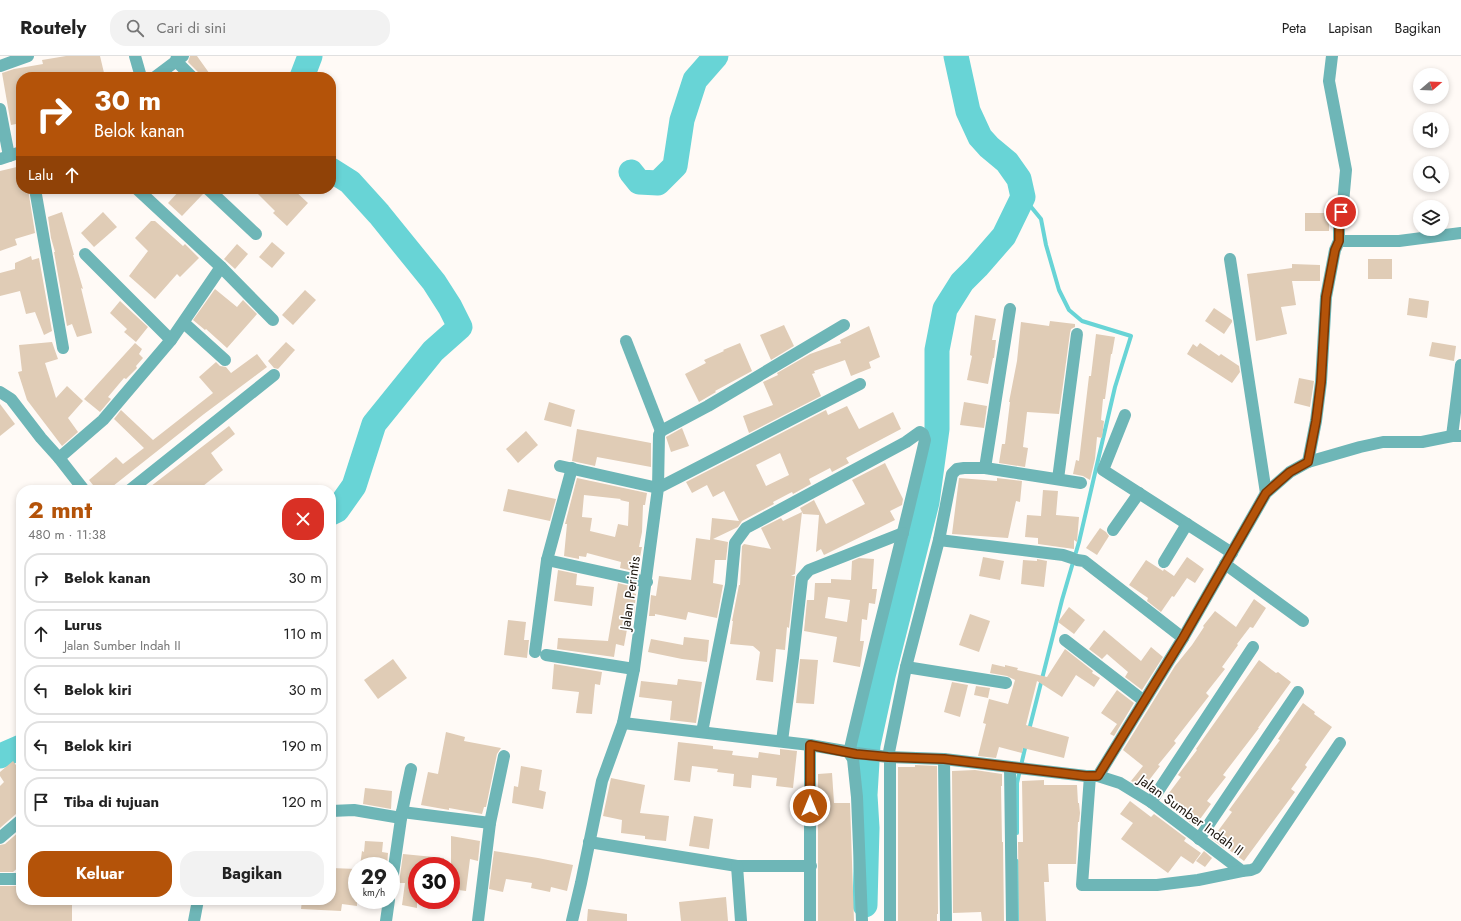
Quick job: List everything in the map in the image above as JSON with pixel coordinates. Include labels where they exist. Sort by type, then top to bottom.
[{"type":"street","points":[[0,66],[28,56]]},
{"type":"street","points":[[134,56],[139,72]]},
{"type":"street","points":[[1308,462],[1316,421],[1321,382],[1326,297],[1335,250],[1339,241],[1339,220],[1343,203],[1346,170],[1329,81],[1332,56]]},
{"type":"street","points":[[161,72],[179,58],[189,72]]},
{"type":"street","points":[[0,109],[4,157],[16,153]]},
{"type":"street","points":[[36,194],[63,348]]},
{"type":"street","points":[[142,194],[221,267],[273,320]]},
{"type":"street","points":[[213,194],[256,234]]},
{"type":"street","points":[[1339,241],[1399,241],[1461,233]]},
{"type":"street","points":[[86,254],[171,340]]},
{"type":"street","points":[[1230,259],[1266,493]]},
{"type":"street","points":[[59,458],[104,420],[184,323],[221,267]]},
{"type":"street","points":[[985,468],[1010,309]]},
{"type":"street","points":[[184,323],[225,360]]},
{"type":"street","points":[[626,340],[661,431],[708,406],[844,325]]},
{"type":"street","points":[[1058,479],[1077,334]]},
{"type":"street","points":[[1242,871],[1198,880],[1157,885],[1082,885],[1094,776],[1144,701],[1183,638],[1266,493],[1290,472],[1308,462],[1383,442],[1422,442],[1457,436],[1461,365]]},
{"type":"street","points":[[136,485],[274,375]]},
{"type":"street","points":[[560,466],[658,488],[860,384]]},
{"type":"street","points":[[0,392],[11,399],[80,485]]},
{"type":"street","points":[[1125,415],[1103,470],[1232,552]]},
{"type":"street","name":"Jalan Perintis","points":[[572,921],[602,782],[623,723],[634,669],[647,582],[658,488],[658,435],[661,431]]},
{"type":"street","points":[[702,732],[731,585],[735,543],[746,528],[906,442],[920,432],[923,434],[925,440],[871,656],[853,753],[857,796],[862,921]]},
{"type":"street","points":[[572,468],[548,560],[541,653],[634,669]]},
{"type":"street","points":[[890,921],[888,757],[906,667],[939,540],[952,474],[957,469],[985,468],[1081,483]]},
{"type":"street","points":[[1114,530],[1139,493]]},
{"type":"street","points":[[1164,562],[1187,524]]},
{"type":"street","points":[[782,741],[802,578],[809,570],[902,533]]},
{"type":"street","points":[[939,540],[1063,555],[1084,561],[1183,638]]},
{"type":"street","points":[[548,560],[647,582]]},
{"type":"street","points":[[1225,564],[1303,621]]},
{"type":"street","points":[[1064,640],[1144,701]]},
{"type":"street","points":[[1151,802],[1253,647]]},
{"type":"street","points":[[906,667],[1006,683]]},
{"type":"street","points":[[1199,839],[1298,692]]},
{"type":"street","name":"Jalan Sumber Indah II","points":[[623,723],[782,741],[853,753],[888,757],[944,759],[1094,776],[1120,783],[1151,802],[1242,871],[1256,868],[1340,743]]},
{"type":"street","points":[[810,745],[810,921]]},
{"type":"street","points":[[478,921],[490,823],[504,756]]},
{"type":"street","points":[[944,759],[946,921]]},
{"type":"street","points":[[1010,767],[1012,921]]},
{"type":"street","points":[[396,857],[411,769]]},
{"type":"street","points":[[336,811],[354,810],[490,823]]},
{"type":"street","points":[[0,838],[16,824]]},
{"type":"street","points":[[589,842],[737,866],[811,866]]},
{"type":"street","points":[[737,866],[741,921]]},
{"type":"street","points":[[0,879],[16,879]]},
{"type":"street","points":[[194,921],[197,905]]},
{"type":"street","points":[[386,921],[388,909]]},
{"type":"building","points":[[66,56],[100,56],[104,72],[16,72],[16,124],[11,125],[2,73],[14,69],[43,64],[42,60]]},
{"type":"building","points":[[190,56],[197,56],[208,72],[198,72],[188,62]]},
{"type":"building","points":[[16,167],[16,194],[29,194],[35,233],[15,239],[17,245],[0,251],[0,171]]},
{"type":"building","points":[[176,194],[203,194],[182,216],[168,203]]},
{"type":"building","points":[[258,194],[298,194],[308,203],[287,226],[273,213],[275,211]]},
{"type":"building","points":[[62,212],[83,289],[81,288],[92,333],[77,337],[72,324],[67,326],[48,217]]},
{"type":"building","points":[[103,212],[117,227],[94,247],[81,233]]},
{"type":"building","points":[[1305,213],[1329,213],[1329,231],[1305,231]]},
{"type":"building","points":[[151,221],[155,221],[183,246],[185,244],[199,258],[180,277],[177,274],[155,299],[129,276],[148,251],[135,238]]},
{"type":"building","points":[[272,242],[285,253],[272,268],[259,257]]},
{"type":"building","points":[[237,244],[248,254],[235,269],[224,259]]},
{"type":"building","points":[[31,256],[32,260],[39,258],[52,331],[44,335],[35,312],[26,314],[20,291],[0,296],[0,273],[15,269],[15,263]]},
{"type":"building","points":[[1368,259],[1392,259],[1392,279],[1368,279]]},
{"type":"building","points":[[1292,264],[1320,265],[1320,281],[1292,281],[1296,305],[1281,307],[1287,334],[1256,341],[1247,274],[1292,268]]},
{"type":"building","points":[[215,289],[237,307],[243,300],[257,314],[227,348],[206,329],[205,330],[193,320]]},
{"type":"building","points":[[305,290],[316,300],[293,325],[282,315]]},
{"type":"building","points":[[1409,298],[1429,301],[1427,318],[1407,315]]},
{"type":"building","points":[[120,301],[148,327],[136,342],[124,332],[127,329],[110,313]]},
{"type":"building","points":[[1214,308],[1232,320],[1224,334],[1205,321]]},
{"type":"building","points":[[975,315],[996,319],[992,340],[996,340],[994,358],[988,384],[967,380],[972,356],[970,355]]},
{"type":"building","points":[[1050,321],[1075,324],[1075,327],[1071,329],[1070,333],[1059,414],[1027,412],[1023,447],[1028,448],[1025,467],[999,463],[1002,444],[1005,444],[1009,402],[1017,361],[1021,322],[1049,326]]},
{"type":"building","points":[[784,325],[794,346],[771,360],[760,335]]},
{"type":"building","points":[[869,326],[880,357],[869,362],[871,368],[851,376],[845,360],[814,371],[815,373],[812,374],[821,396],[749,433],[743,416],[773,405],[763,382],[778,375],[777,373],[810,354],[841,343],[840,340]]},
{"type":"building","points":[[1096,334],[1115,337],[1111,354],[1105,399],[1103,399],[1101,420],[1104,421],[1102,438],[1097,437],[1095,459],[1090,480],[1083,476],[1073,474],[1076,460],[1079,461],[1089,376],[1091,376]]},
{"type":"building","points":[[52,342],[58,359],[45,363],[56,398],[67,386],[83,401],[68,418],[78,432],[62,446],[27,400],[18,372],[22,371],[19,345]]},
{"type":"building","points":[[286,342],[295,350],[278,369],[274,368],[268,361]]},
{"type":"building","points":[[1432,342],[1456,346],[1454,361],[1429,356]]},
{"type":"building","points":[[135,343],[142,349],[139,354],[143,358],[136,366],[137,368],[126,379],[124,378],[108,397],[111,399],[100,412],[84,399]]},
{"type":"building","points":[[740,343],[752,371],[715,391],[716,392],[699,402],[685,374],[706,363],[704,360]]},
{"type":"building","points":[[1200,343],[1219,356],[1221,354],[1239,366],[1240,372],[1232,383],[1187,354],[1193,344],[1197,347]]},
{"type":"building","points":[[257,354],[267,367],[204,414],[114,485],[93,485],[89,480],[116,457],[123,464],[144,448],[114,419],[121,410],[153,440],[213,393],[199,377],[216,362],[220,366],[226,367],[231,373]]},
{"type":"building","points":[[1299,378],[1314,381],[1310,407],[1294,403]]},
{"type":"building","points":[[549,402],[575,410],[571,427],[544,420]]},
{"type":"building","points":[[964,402],[987,406],[984,428],[960,425]]},
{"type":"building","points":[[0,404],[15,424],[0,436]]},
{"type":"building","points":[[847,406],[859,429],[893,412],[901,429],[846,458],[849,463],[832,472],[830,468],[809,479],[811,484],[793,494],[792,492],[773,502],[774,504],[742,521],[738,527],[713,539],[728,542],[726,560],[715,560],[713,583],[723,585],[717,618],[688,612],[686,620],[655,614],[655,616],[649,616],[651,595],[656,596],[659,576],[691,580],[696,538],[710,540],[712,518],[739,521],[724,491],[713,497],[707,485],[692,493],[686,482],[826,410],[828,415]],"holes":[[[780,453],[789,475],[766,486],[756,465]]]},
{"type":"building","points":[[229,426],[235,434],[211,453],[223,470],[204,485],[152,485]]},
{"type":"building","points":[[682,428],[689,446],[671,452],[666,437]]},
{"type":"building","points":[[577,429],[651,443],[651,467],[597,457],[595,466],[572,461]]},
{"type":"building","points":[[526,431],[538,445],[518,463],[506,449]]},
{"type":"building","points":[[885,463],[903,499],[902,505],[890,511],[895,520],[824,555],[821,549],[816,552],[819,515],[803,514],[800,508],[814,500],[826,524],[865,504],[852,480]]},
{"type":"building","points":[[577,478],[647,493],[645,505],[643,505],[642,532],[639,547],[642,547],[637,572],[620,568],[621,562],[587,553],[586,557],[579,556],[579,559],[564,556],[567,524],[565,524]],"holes":[[[584,495],[621,499],[620,500],[629,502],[628,526],[618,524],[615,537],[590,531],[592,518],[582,517]]]},
{"type":"building","points":[[959,478],[997,481],[997,478],[1022,481],[1020,502],[1016,501],[1008,538],[952,534]]},
{"type":"building","points":[[508,489],[556,499],[550,521],[503,511]]},
{"type":"building","points":[[1043,490],[1058,491],[1056,515],[1079,517],[1077,542],[1074,540],[1074,549],[1038,544],[1038,538],[1025,537],[1027,515],[1041,516]]},
{"type":"building","points":[[802,512],[795,574],[791,576],[795,576],[785,650],[776,649],[773,682],[756,680],[760,652],[753,646],[730,644],[732,621],[740,585],[742,546],[744,544],[771,549],[761,528],[781,518],[783,521]]},
{"type":"building","points":[[1100,528],[1109,536],[1097,555],[1086,548]]},
{"type":"building","points":[[983,557],[1004,561],[1000,580],[979,576]]},
{"type":"building","points":[[1187,557],[1204,569],[1195,583],[1187,578],[1174,597],[1172,596],[1161,612],[1147,601],[1148,598],[1129,585],[1146,560],[1174,576]]},
{"type":"building","points":[[859,558],[874,559],[872,589],[877,589],[875,604],[869,603],[867,620],[862,619],[860,641],[864,641],[860,667],[833,662],[837,637],[804,631],[807,600],[814,600],[815,583],[831,583],[831,579],[851,580],[852,561]],"holes":[[[828,597],[850,600],[847,622],[825,618]]]},
{"type":"building","points":[[1037,559],[1047,561],[1044,587],[1021,584],[1023,560],[1037,561]]},
{"type":"building","points":[[558,570],[577,574],[576,585],[594,587],[592,606],[554,601]]},
{"type":"building","points":[[618,583],[634,587],[633,593],[636,594],[634,614],[630,613],[624,646],[616,644],[614,657],[557,649],[558,638],[608,641]]},
{"type":"building","points":[[1254,599],[1266,608],[1253,628],[1250,627],[1237,644],[1238,645],[1222,667],[1225,669],[1206,693],[1209,696],[1174,741],[1176,743],[1158,765],[1160,766],[1143,788],[1131,781],[1143,766],[1123,750],[1175,666],[1192,645],[1204,627],[1203,626],[1215,611],[1236,627]]},
{"type":"building","points":[[1069,607],[1085,620],[1074,634],[1058,622]]},
{"type":"building","points":[[970,614],[990,621],[979,652],[959,645]]},
{"type":"building","points":[[508,620],[526,622],[524,640],[529,640],[527,658],[504,655]]},
{"type":"building","points":[[1104,630],[1141,661],[1151,647],[1163,657],[1142,690],[1125,677],[1128,672],[1107,654],[1102,659],[1089,649]]},
{"type":"building","points":[[684,637],[709,640],[707,662],[682,659],[648,652],[651,639],[683,645]]},
{"type":"building","points":[[1065,649],[1093,671],[1092,673],[1100,678],[1094,687],[1076,675],[1062,697],[1037,681],[1026,725],[1069,737],[1064,758],[1023,748],[1022,753],[999,747],[996,758],[978,756],[986,724],[983,723],[989,699],[1008,704],[1015,680],[1007,676],[990,673],[992,664],[1018,668],[1017,670],[1047,677]]},
{"type":"building","points":[[393,659],[407,678],[378,699],[364,680]]},
{"type":"building","points":[[800,659],[818,660],[814,704],[796,703]]},
{"type":"building","points":[[1259,660],[1291,682],[1259,728],[1223,775],[1226,777],[1207,801],[1211,804],[1195,826],[1163,801],[1181,777],[1178,775]]},
{"type":"building","points":[[554,664],[602,672],[600,685],[595,684],[592,714],[576,713],[579,692],[552,689]]},
{"type":"building","points":[[678,679],[702,682],[696,723],[670,720],[672,701],[639,697],[641,681],[677,685]]},
{"type":"building","points":[[952,682],[968,685],[960,717],[944,712]]},
{"type":"building","points":[[976,686],[990,688],[988,698],[974,695]]},
{"type":"building","points":[[1117,690],[1134,703],[1114,736],[1110,734],[1117,724],[1101,713]]},
{"type":"building","points":[[1303,703],[1315,712],[1314,714],[1332,727],[1305,765],[1307,767],[1291,789],[1295,792],[1244,861],[1212,839],[1232,812],[1229,810],[1280,740],[1278,739]]},
{"type":"building","points":[[446,732],[465,737],[464,741],[501,748],[497,754],[486,807],[484,807],[482,814],[421,805],[428,772],[438,774]]},
{"type":"building","points":[[678,742],[713,746],[713,749],[733,751],[732,755],[758,758],[759,752],[780,755],[780,749],[797,751],[793,788],[776,786],[777,778],[752,775],[751,788],[733,786],[734,774],[717,772],[718,769],[692,766],[690,782],[674,780]]},
{"type":"building","points":[[13,761],[16,765],[16,814],[0,828],[0,786],[4,782],[0,776],[0,772]]},
{"type":"building","points":[[915,765],[937,766],[937,921],[898,921],[898,767],[915,767]]},
{"type":"building","points":[[521,766],[542,770],[539,790],[546,792],[543,809],[512,803],[514,786],[518,787]]},
{"type":"building","points":[[975,770],[1002,774],[1004,921],[982,921],[981,912],[953,913],[952,771]]},
{"type":"building","points":[[832,773],[834,803],[850,803],[854,921],[818,921],[818,774]]},
{"type":"building","points":[[611,778],[645,785],[640,813],[669,816],[666,841],[645,839],[645,836],[621,833],[622,820],[603,816]]},
{"type":"building","points":[[1044,780],[1044,785],[1077,785],[1080,813],[1078,822],[1076,864],[1048,864],[1049,882],[1044,882],[1046,921],[1019,921],[1018,842],[1023,842],[1022,781]]},
{"type":"building","points":[[365,788],[392,791],[391,809],[363,804]]},
{"type":"building","points":[[1130,801],[1151,817],[1154,814],[1186,838],[1184,841],[1201,853],[1193,864],[1181,856],[1168,873],[1121,839],[1133,823],[1120,814]]},
{"type":"building","points":[[694,816],[713,819],[709,849],[689,846]]},
{"type":"building","points":[[16,834],[16,869],[13,872],[0,872],[0,845],[5,844]]},
{"type":"building","points":[[451,836],[480,841],[478,861],[470,859],[466,891],[460,890],[460,857],[451,857]]},
{"type":"building","points":[[365,841],[383,842],[382,852],[388,853],[388,857],[361,857],[362,851],[364,852]]},
{"type":"building","points":[[494,851],[573,865],[567,891],[551,887],[550,892],[531,888],[532,883],[506,879],[503,892],[489,889]]},
{"type":"building","points":[[1204,851],[1212,858],[1205,867],[1196,861]]},
{"type":"building","points":[[403,854],[434,857],[408,857],[408,906],[402,905],[405,883],[400,883]]},
{"type":"building","points":[[336,868],[348,869],[348,905],[342,904],[341,911],[301,909],[301,905],[336,905]]},
{"type":"building","points":[[0,886],[16,886],[16,905],[72,905],[72,921],[0,921]]},
{"type":"building","points":[[726,897],[728,921],[681,921],[679,902]]},
{"type":"building","points":[[588,909],[627,914],[627,921],[587,921]]},
{"type":"waterway","points":[[304,72],[310,56]]},
{"type":"waterway","points":[[631,172],[639,182],[658,183],[675,166],[682,120],[695,80],[716,56]]},
{"type":"waterway","points":[[865,905],[867,828],[865,795],[868,745],[883,676],[927,502],[937,429],[937,350],[945,309],[962,282],[1004,236],[1023,197],[1019,179],[1007,162],[989,147],[980,137],[968,111],[956,56]]},
{"type":"waterway","points":[[336,173],[350,182],[379,214],[434,282],[450,307],[460,327],[433,351],[374,424],[354,486],[336,510]]},
{"type":"waterway","points":[[1023,197],[1041,219],[1046,245],[1059,290],[1069,310],[1082,321],[1131,336],[1115,387],[1079,542],[1062,600],[1029,730]]},
{"type":"waterway","points":[[1017,833],[1017,783],[1026,744]]},
{"type":"waterway","points":[[0,756],[16,749]]},
{"type":"waterway","points":[[1017,861],[1019,921]]},
{"type":"route","points":[[810,806],[810,745],[856,754],[944,759],[1086,776],[1098,776],[1183,638],[1266,493],[1290,472],[1308,462],[1316,421],[1321,382],[1322,343],[1326,297],[1335,250],[1339,241],[1339,220],[1341,212]]}]
